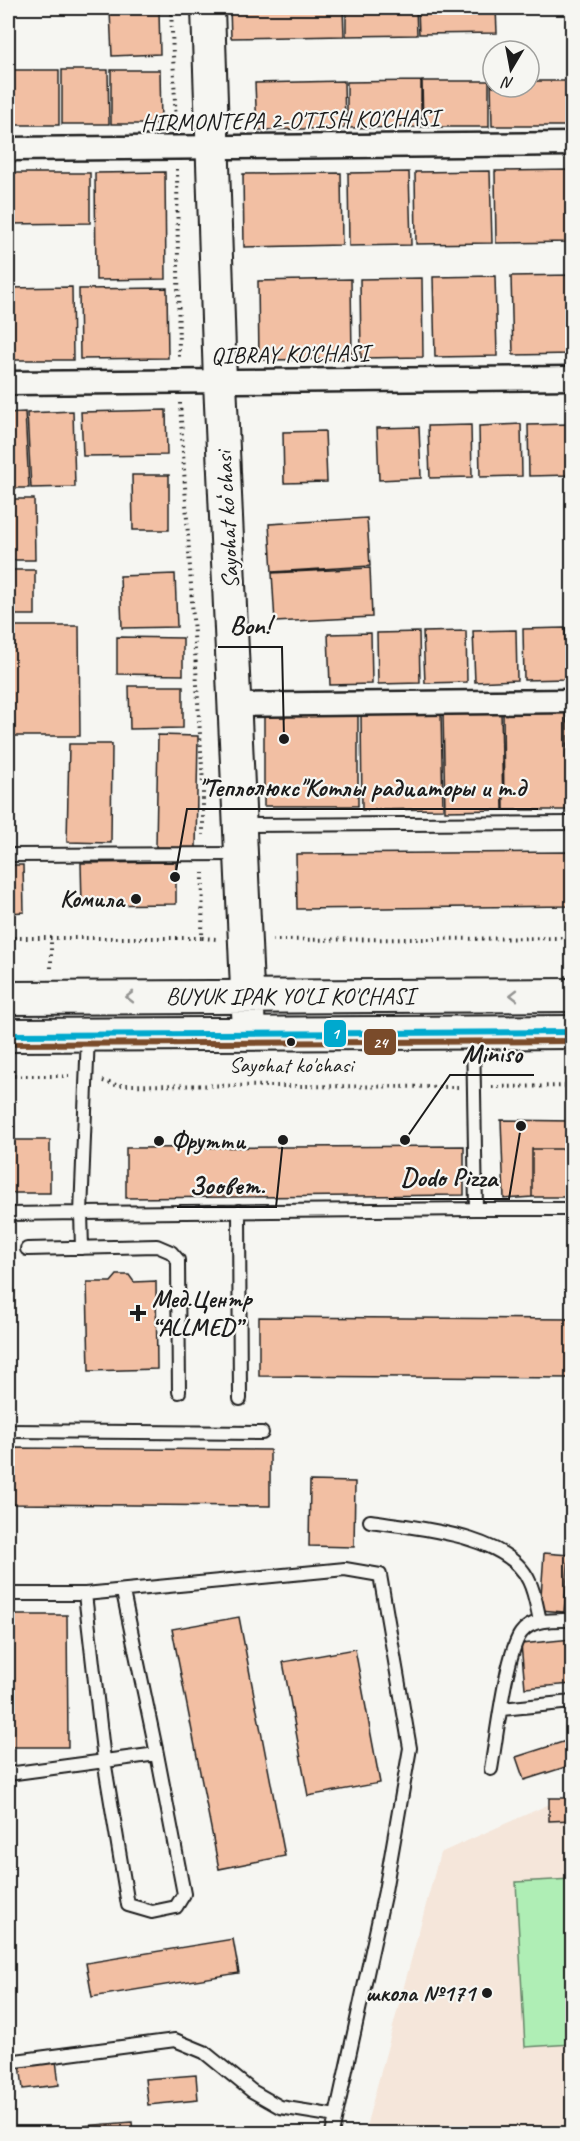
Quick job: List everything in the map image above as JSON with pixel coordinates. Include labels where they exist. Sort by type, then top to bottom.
[{"type":"main road","name":"Sayohat koʻchasi","points":[[208,8],[220,382],[249,1033]]},
{"type":"main road","name":"BUYUK IPAK YO'LI KO'CHASI","points":[[8,998],[573,995]]},
{"type":"main road","name":"BUYUK IPAK YO'LI KO'CHASI","points":[[8,1035],[573,1032]]},
{"type":"street","name":"HIRMONTEPA 2-O'TISH KO'CHASI","points":[[8,149],[212,149],[573,144]]},
{"type":"street","name":"QIBRAY KO'CHASI","points":[[8,383],[573,378]]},
{"type":"street","points":[[235,705],[573,701]]},
{"type":"lane","points":[[8,855],[203,854],[240,840],[573,823]]},
{"type":"lane","points":[[473,1033],[476,1209]]},
{"type":"lane","points":[[82,1248],[81,1213],[88,1034]]},
{"type":"lane","points":[[8,1214],[573,1209]]},
{"type":"lane","points":[[239,1211],[240,1399]]},
{"type":"lane","points":[[27,1249],[157,1246],[171,1252],[178,1260],[179,1392]]},
{"type":"lane","points":[[8,1431],[262,1433]]},
{"type":"lane","points":[[370,1521],[477,1542],[511,1557],[529,1580],[540,1621]]},
{"type":"lane","points":[[8,1594],[123,1592],[345,1569],[380,1575],[410,1748],[385,1891],[332,2133]]},
{"type":"lane","points":[[85,1594],[104,1760],[128,1905],[152,1912],[176,1907],[184,1894],[123,1592]]},
{"type":"lane","points":[[491,1769],[512,1652],[521,1632],[540,1621],[573,1620]]},
{"type":"lane","points":[[502,1709],[573,1702]]},
{"type":"lane","points":[[8,1774],[157,1754]]},
{"type":"lane","points":[[8,2062],[175,2040],[204,2052],[252,2091],[280,2107],[336,2116]]},
{"type":"path","points":[[8,938],[202,938],[203,772],[179,382],[177,148],[171,8]]},
{"type":"path","points":[[245,940],[573,938]]},
{"type":"path","points":[[51,939],[51,968]]},
{"type":"path","points":[[8,1076],[86,1076],[116,1085],[573,1086]]},
{"type":"shaded area","name":"школа №171","points":[[572,1794],[572,2133],[364,2134],[440,1853]]},
{"type":"green space","points":[[572,1879],[572,2044],[525,2047],[516,1882]]},
{"type":"building","points":[[230,8],[343,8],[344,36],[231,38]]},
{"type":"building","points":[[346,8],[416,8],[417,35],[346,36]]},
{"type":"building","points":[[418,8],[496,8],[497,33],[419,34]]},
{"type":"building","points":[[159,10],[160,54],[112,56],[110,11]]},
{"type":"building","points":[[8,70],[59,70],[59,125],[8,125]]},
{"type":"building","points":[[62,70],[108,70],[109,124],[62,124]]},
{"type":"building","points":[[111,70],[160,70],[161,124],[111,124]]},
{"type":"building","points":[[344,81],[345,128],[257,130],[255,83]]},
{"type":"building","points":[[421,81],[421,127],[347,128],[347,82]]},
{"type":"building","points":[[422,81],[481,81],[481,99],[489,99],[489,127],[423,127]]},
{"type":"building","points":[[541,81],[567,81],[568,126],[492,126],[491,99],[541,99]]},
{"type":"building","points":[[570,81],[572,81],[572,125],[570,125]]},
{"type":"building","points":[[570,170],[571,242],[496,243],[495,171]]},
{"type":"building","points":[[490,171],[492,243],[416,244],[415,172]]},
{"type":"building","points":[[165,172],[166,279],[96,280],[95,173]]},
{"type":"building","points":[[409,172],[411,245],[349,246],[348,173]]},
{"type":"building","points":[[8,173],[90,173],[90,223],[8,224]]},
{"type":"building","points":[[341,173],[342,245],[244,247],[243,174]]},
{"type":"building","points":[[572,275],[572,354],[513,355],[511,276]]},
{"type":"building","points":[[495,276],[497,356],[435,357],[433,277]]},
{"type":"building","points":[[422,278],[423,357],[361,358],[360,279]]},
{"type":"building","points":[[351,279],[352,359],[259,360],[258,281]]},
{"type":"building","points":[[72,287],[73,360],[8,360],[8,288]]},
{"type":"building","points":[[167,288],[168,358],[80,359],[79,289]]},
{"type":"building","points":[[166,410],[167,455],[83,456],[81,412]]},
{"type":"building","points":[[73,411],[75,487],[31,488],[27,413]]},
{"type":"building","points":[[25,412],[29,488],[8,488],[8,413]]},
{"type":"building","points":[[521,424],[522,476],[480,477],[479,426]]},
{"type":"building","points":[[570,424],[571,475],[529,476],[528,425]]},
{"type":"building","points":[[471,425],[472,477],[430,478],[428,426]]},
{"type":"building","points":[[419,427],[421,478],[379,480],[377,428]]},
{"type":"building","points":[[325,431],[327,482],[284,483],[283,432]]},
{"type":"building","points":[[132,475],[169,475],[169,530],[133,530]]},
{"type":"building","points":[[8,499],[34,499],[35,560],[8,560]]},
{"type":"building","points":[[367,518],[370,566],[272,572],[269,524]]},
{"type":"building","points":[[370,568],[372,617],[275,622],[272,573]]},
{"type":"building","points":[[8,570],[35,570],[35,615],[8,615]]},
{"type":"building","points":[[175,574],[177,627],[122,628],[120,576]]},
{"type":"building","points":[[8,626],[79,626],[80,736],[8,736]]},
{"type":"building","points":[[565,628],[566,679],[524,680],[523,629]]},
{"type":"building","points":[[516,630],[517,680],[475,682],[473,631]]},
{"type":"building","points":[[466,631],[467,682],[425,683],[423,632]]},
{"type":"building","points":[[419,632],[420,683],[378,684],[377,633]]},
{"type":"building","points":[[371,633],[372,684],[330,685],[328,634]]},
{"type":"building","points":[[117,637],[183,638],[183,675],[117,674]]},
{"type":"building","points":[[129,686],[183,686],[183,728],[130,729]]},
{"type":"building","points":[[503,711],[566,711],[567,810],[504,810]]},
{"type":"building","points":[[567,711],[572,711],[572,771],[567,771]]},
{"type":"building","points":[[501,712],[503,810],[445,811],[443,713]]},
{"type":"building","points":[[441,713],[443,809],[362,810],[361,714]]},
{"type":"building","points":[[264,714],[358,714],[358,806],[264,806]]},
{"type":"building","points":[[158,735],[198,736],[196,848],[156,847]]},
{"type":"building","points":[[69,744],[112,744],[111,843],[67,842]]},
{"type":"building","points":[[572,852],[572,906],[297,909],[296,854]]},
{"type":"building","points":[[176,862],[176,904],[82,905],[81,863]]},
{"type":"building","points":[[8,865],[23,865],[24,912],[8,913]]},
{"type":"building","points":[[501,1120],[572,1121],[572,1149],[532,1149],[532,1197],[504,1199]]},
{"type":"building","points":[[8,1140],[50,1140],[50,1193],[8,1193]]},
{"type":"building","points":[[464,1146],[464,1195],[126,1198],[126,1148]]},
{"type":"building","points":[[532,1149],[572,1149],[572,1197],[532,1197]]},
{"type":"building","points":[[117,1275],[129,1275],[134,1282],[156,1281],[157,1369],[89,1371],[87,1282],[111,1282]]},
{"type":"building","points":[[259,1317],[572,1319],[572,1378],[259,1376]]},
{"type":"building","points":[[8,1448],[270,1450],[270,1506],[8,1504]]},
{"type":"building","points":[[310,1481],[355,1482],[354,1547],[309,1546]]},
{"type":"building","points":[[544,1553],[569,1555],[564,1612],[540,1610]]},
{"type":"building","points":[[8,1615],[67,1615],[68,1747],[8,1747]]},
{"type":"building","points":[[239,1617],[285,1856],[219,1869],[172,1629]]},
{"type":"building","points":[[572,1639],[572,1684],[525,1688],[521,1644]]},
{"type":"building","points":[[355,1649],[380,1783],[308,1796],[283,1662]]},
{"type":"building","points":[[572,1739],[572,1765],[524,1780],[516,1757]]},
{"type":"building","points":[[549,1798],[572,1798],[572,1820],[549,1821]]},
{"type":"building","points":[[233,1939],[239,1973],[92,1997],[86,1963]]},
{"type":"building","points":[[56,2060],[59,2085],[23,2089],[20,2064]]},
{"type":"building","points":[[196,2075],[198,2100],[148,2105],[145,2079]]},
{"type":"building","points":[[132,2122],[133,2134],[8,2134],[8,2132]]},
{"type":"transit line","name":"1","points":[[8,1035],[572,1032]]},
{"type":"transit line","name":"24","points":[[8,1044],[572,1041]]},
{"type":"place","name":"Bon!","points":[[284,739]]},
{"type":"place","name":"\"Теплолюкс\"Котлы радиаторы и т.д","points":[[175,877]]},
{"type":"place","name":"Комила","points":[[136,899]]},
{"type":"place","name":"Sayohat ko'chasi","points":[[291,1042]]},
{"type":"place","name":"Dodo Pizza","points":[[521,1126]]},
{"type":"place","name":"Зоовет.","points":[[283,1140]]},
{"type":"place","name":"Miniso","points":[[405,1140]]},
{"type":"place","name":"Фрутти","points":[[159,1141]]},
{"type":"place","name":"Мед.Центр “ALLMED”","points":[[138,1313]]},
{"type":"place","name":"школа №171","points":[[487,1993]]}]
